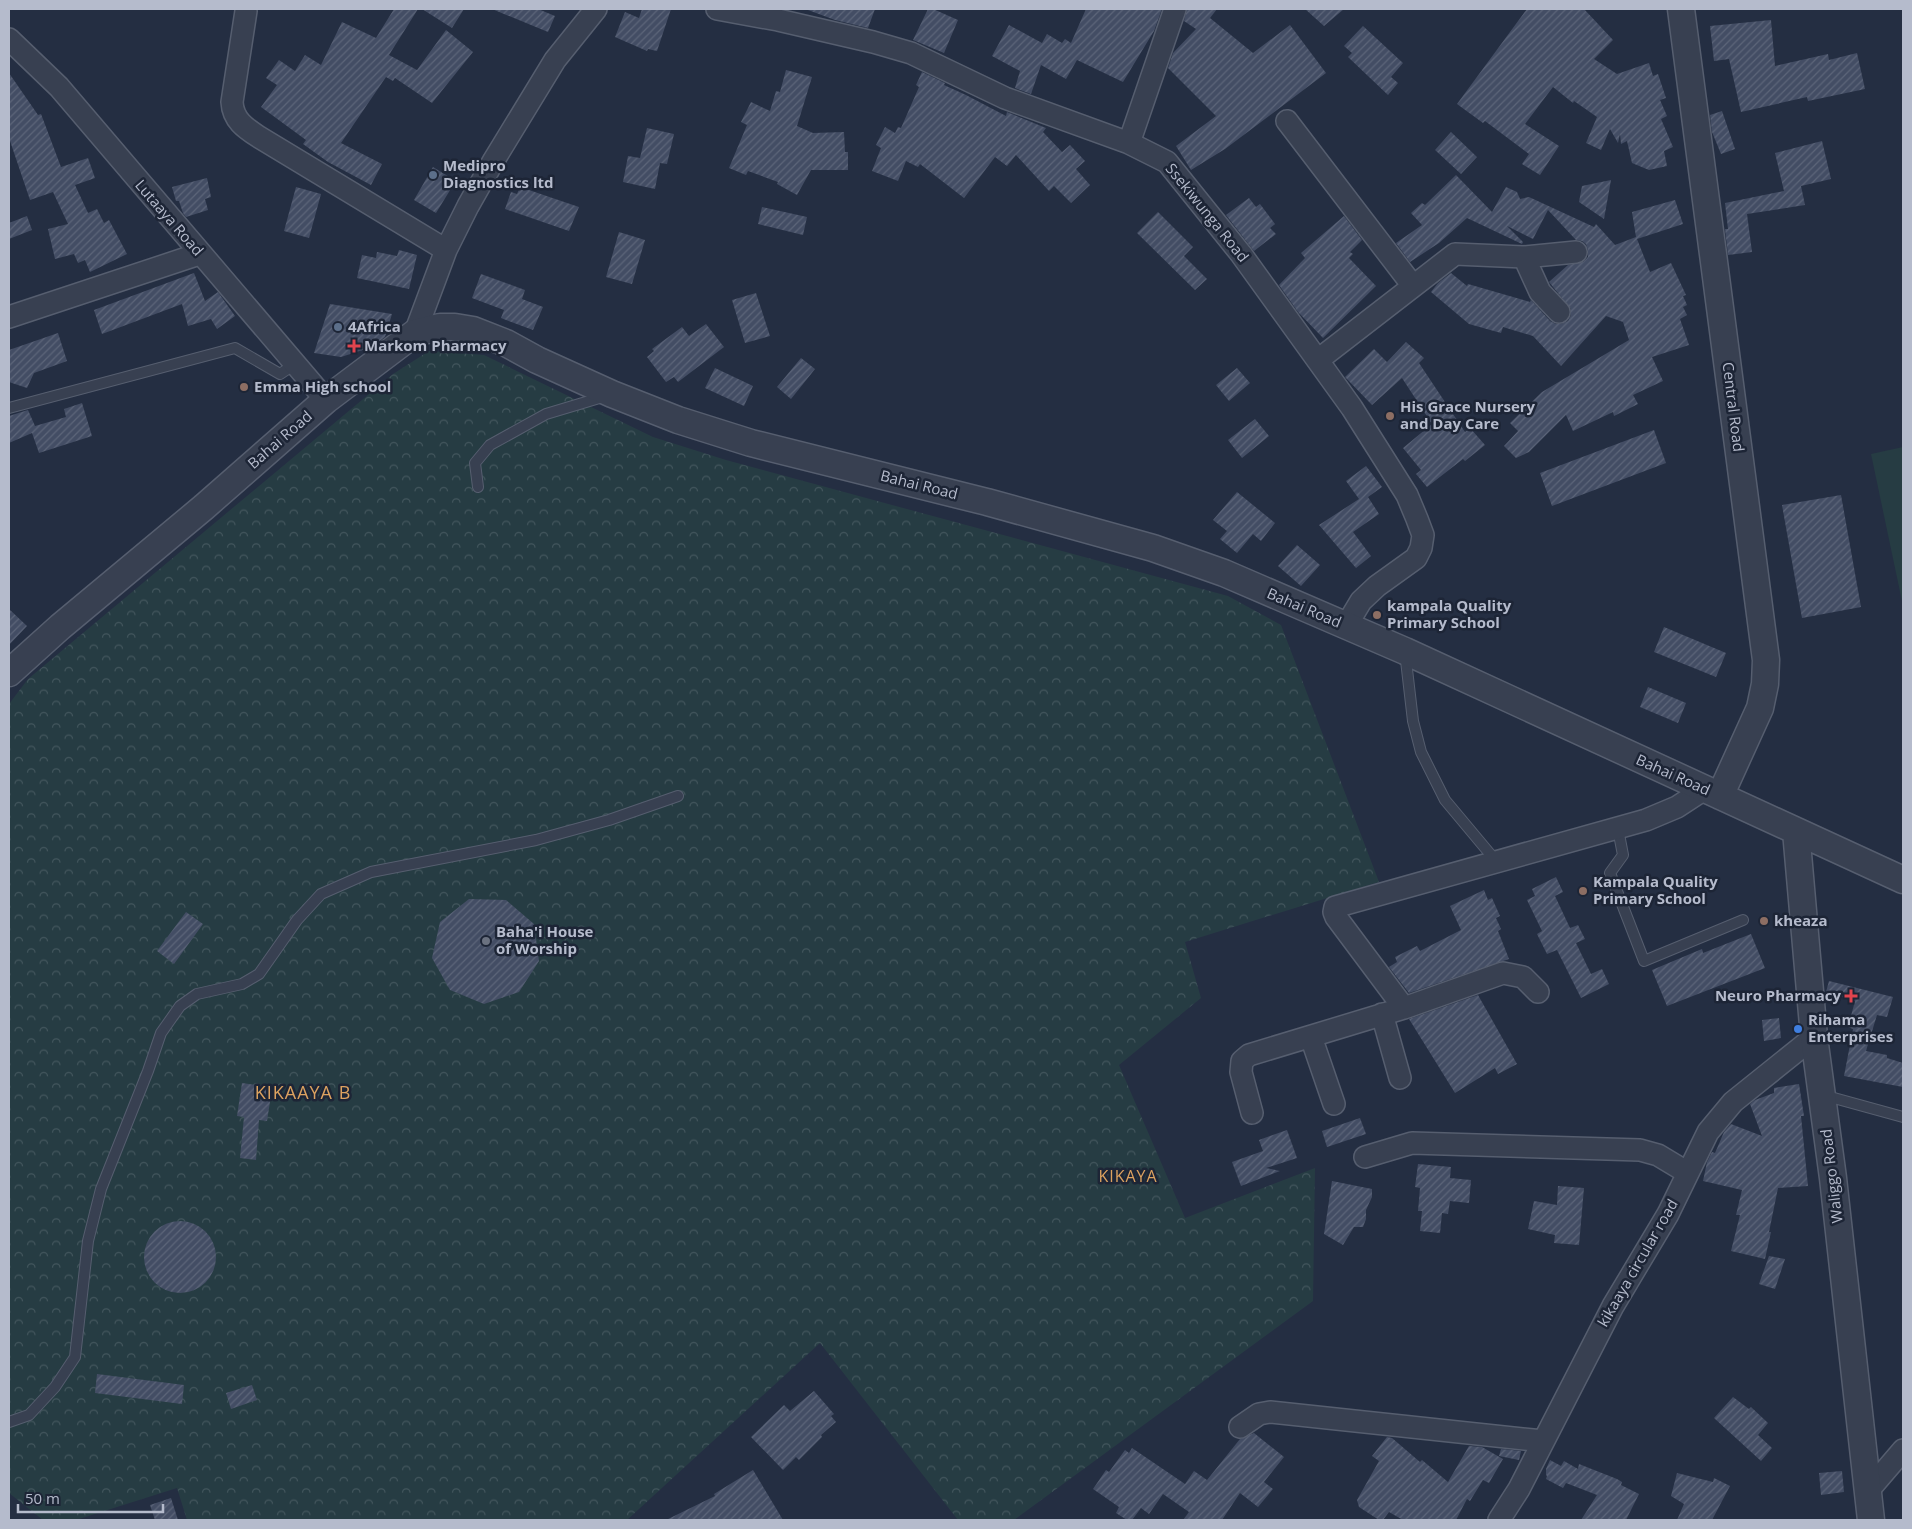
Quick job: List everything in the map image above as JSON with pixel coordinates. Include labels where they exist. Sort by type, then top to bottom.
[{"type":"street","points":[[415,333],[446,250],[468,206],[555,60],[596,9]]},
{"type":"street","name":"Ssekiwunga Road","points":[[717,9],[778,20],[873,42],[911,53],[1005,98],[1129,143],[1167,162],[1241,254],[1352,408],[1407,495],[1423,535],[1421,548],[1416,558],[1376,586],[1361,601],[1346,626]]},
{"type":"street","points":[[1129,143],[1175,9]]},
{"type":"street","name":"Central Road","points":[[1681,9],[1766,660],[1765,684],[1760,708],[1711,793]]},
{"type":"street","points":[[246,11],[232,102],[237,119],[245,128],[259,138],[446,250]]},
{"type":"street","name":"Lutaaya Road","points":[[9,38],[59,87],[199,254],[326,400]]},
{"type":"street","points":[[1287,121],[1413,286]]},
{"type":"street","points":[[1318,360],[1455,254],[1524,257],[1576,252]]},
{"type":"street","points":[[9,317],[199,254]]},
{"type":"street","points":[[1524,257],[1540,292],[1560,312]]},
{"type":"street","name":"Bahai Road","points":[[9,673],[60,626],[204,507],[326,400],[415,333],[440,327],[474,330],[506,343],[537,360],[612,394],[678,420],[751,443],[977,500],[1153,548],[1224,573],[1405,651],[1903,880]]},
{"type":"street","points":[[1404,1008],[1336,917],[1335,907],[1618,829],[1646,820],[1711,793]]},
{"type":"street","name":"Waliggo Road","points":[[1796,831],[1814,1037],[1871,1520]]},
{"type":"street","points":[[1252,1113],[1241,1072],[1242,1061],[1249,1056],[1404,1008],[1504,973],[1523,977],[1538,992]]},
{"type":"street","points":[[1382,1014],[1400,1078]]},
{"type":"street","points":[[1311,1036],[1334,1104]]},
{"type":"street","name":"kikaaya circular road","points":[[1499,1520],[1519,1489],[1612,1306],[1649,1248],[1708,1132],[1733,1102],[1814,1037]]},
{"type":"street","points":[[1366,1156],[1412,1143],[1640,1150],[1658,1155],[1688,1173]]},
{"type":"street","points":[[1240,1426],[1259,1414],[1270,1412],[1543,1441]]},
{"type":"street","points":[[1868,1492],[1903,1450]]},
{"type":"lane","points":[[9,408],[235,348],[280,374],[295,364]]},
{"type":"lane","points":[[478,487],[475,463],[490,445],[546,414],[612,394]]},
{"type":"lane","points":[[1405,651],[1413,721],[1421,752],[1444,800],[1496,862]]},
{"type":"lane","points":[[9,1422],[29,1415],[55,1387],[74,1357],[88,1241],[101,1189],[148,1071],[161,1033],[180,1006],[197,994],[242,984],[259,974],[297,920],[321,894],[372,872],[536,840],[609,820],[678,796]]},
{"type":"lane","points":[[1618,829],[1623,855],[1610,873],[1644,961],[1743,920]]},
{"type":"lane","points":[[1822,1095],[1903,1116]]},
{"type":"green space","points":[[429,351],[484,355],[653,437],[726,460],[1228,596],[1281,625],[1379,882],[1185,942],[1201,998],[1119,1065],[1185,1218],[1315,1168],[1313,1301],[1014,1520],[958,1520],[820,1343],[627,1520],[187,1520],[177,1488],[76,1520],[43,1520],[9,1493],[9,704],[28,679],[393,374]]},
{"type":"green space","points":[[1903,447],[1903,606],[1871,454]]},
{"type":"building","points":[[394,9],[418,9],[389,55],[417,70],[446,30],[473,52],[432,103],[395,78],[393,81],[386,77],[341,143],[382,164],[371,185],[328,162],[303,144],[306,140],[261,107],[277,85],[266,78],[279,60],[295,71],[305,55],[321,65],[342,22],[376,38]]},
{"type":"building","points":[[422,9],[464,9],[452,28]]},
{"type":"building","points":[[492,9],[538,9],[555,16],[548,32]]},
{"type":"building","points":[[642,9],[671,9],[657,51],[648,49],[647,51],[615,37],[625,12],[639,18]]},
{"type":"building","points":[[808,9],[875,9],[868,28],[835,20]]},
{"type":"building","points":[[928,9],[933,9],[958,20],[944,53],[913,40]]},
{"type":"building","points":[[1086,9],[1162,9],[1154,31],[1123,82],[1077,60],[1066,79],[1041,65],[1031,94],[1015,88],[1020,71],[992,56],[1009,25],[1042,43],[1047,34],[1062,43],[1065,39],[1071,43]]},
{"type":"building","points":[[1187,9],[1217,9],[1210,18],[1253,53],[1290,25],[1326,73],[1225,149],[1191,170],[1176,146],[1216,116],[1168,68],[1173,53],[1196,29],[1184,21]]},
{"type":"building","points":[[1305,9],[1344,9],[1324,26]]},
{"type":"building","points":[[1527,9],[1584,9],[1613,40],[1594,59],[1617,74],[1649,63],[1653,76],[1658,74],[1666,98],[1660,100],[1667,116],[1661,119],[1673,147],[1664,151],[1667,166],[1649,170],[1632,163],[1627,141],[1621,144],[1620,134],[1618,143],[1610,129],[1601,150],[1586,143],[1597,117],[1574,101],[1573,103],[1553,87],[1525,124],[1559,146],[1540,175],[1522,164],[1529,154],[1485,121],[1483,123],[1457,104]]},
{"type":"building","points":[[1771,20],[1775,66],[1828,54],[1829,60],[1857,53],[1865,89],[1808,101],[1807,97],[1741,112],[1729,59],[1714,61],[1710,26]]},
{"type":"building","points":[[1363,26],[1403,63],[1391,77],[1398,83],[1388,95],[1348,57],[1352,53],[1344,46]]},
{"type":"building","points":[[786,70],[812,77],[797,126],[813,133],[844,132],[845,152],[848,152],[848,170],[811,170],[797,195],[777,184],[778,182],[748,171],[746,175],[729,168],[747,125],[741,122],[751,102],[770,111],[776,91],[780,92]]},
{"type":"building","points":[[922,72],[1006,116],[1007,112],[1046,128],[1043,132],[1062,152],[1070,145],[1085,161],[1076,169],[1090,185],[1071,203],[1054,186],[1049,191],[1016,155],[1007,166],[995,157],[964,198],[920,164],[918,167],[906,161],[898,181],[872,171],[881,148],[876,145],[885,127],[895,133],[898,127],[901,128],[919,87],[916,85]]},
{"type":"building","points":[[9,73],[38,115],[41,114],[61,167],[88,158],[95,178],[75,185],[88,213],[97,209],[104,223],[109,220],[127,254],[90,272],[85,260],[78,263],[74,254],[55,259],[48,229],[68,224],[53,192],[30,200],[9,138]]},
{"type":"building","points":[[1722,111],[1735,149],[1721,154],[1712,132],[1710,115]]},
{"type":"building","points":[[647,128],[674,134],[667,164],[660,163],[655,189],[623,182],[628,156],[640,158]]},
{"type":"building","points":[[1451,132],[1477,157],[1461,174],[1435,150]]},
{"type":"building","points":[[1822,141],[1831,179],[1801,186],[1805,205],[1747,214],[1752,252],[1728,255],[1725,203],[1784,191],[1775,153]]},
{"type":"building","points":[[433,167],[451,178],[447,185],[452,187],[436,213],[414,200]]},
{"type":"building","points":[[1456,175],[1492,212],[1506,187],[1517,192],[1520,199],[1529,197],[1594,227],[1596,224],[1615,245],[1636,237],[1632,212],[1675,200],[1683,224],[1637,239],[1650,272],[1671,263],[1686,295],[1683,296],[1687,305],[1683,307],[1687,315],[1680,319],[1689,345],[1652,357],[1663,381],[1633,395],[1638,404],[1614,416],[1613,412],[1573,431],[1566,415],[1529,452],[1516,458],[1504,446],[1518,431],[1510,423],[1542,392],[1629,340],[1623,322],[1606,316],[1561,366],[1533,336],[1503,327],[1501,333],[1469,324],[1431,292],[1438,283],[1451,273],[1467,286],[1468,284],[1530,302],[1531,300],[1550,321],[1561,324],[1568,321],[1571,309],[1549,282],[1568,265],[1583,262],[1588,257],[1586,244],[1576,240],[1548,210],[1533,239],[1507,226],[1523,242],[1522,244],[1467,218],[1439,243],[1410,262],[1396,243],[1422,225],[1411,213],[1422,203],[1425,205]]},
{"type":"building","points":[[207,178],[211,197],[205,199],[208,210],[186,217],[179,201],[176,201],[172,187]]},
{"type":"building","points":[[1611,180],[1604,219],[1579,202],[1582,186]]},
{"type":"building","points":[[296,187],[321,194],[309,238],[284,231]]},
{"type":"building","points":[[520,187],[579,207],[569,231],[505,209],[511,192],[517,194]]},
{"type":"building","points":[[1249,198],[1256,207],[1260,204],[1275,224],[1270,228],[1276,234],[1254,251],[1226,215]]},
{"type":"building","points":[[762,207],[807,217],[803,235],[758,224]]},
{"type":"building","points":[[1158,212],[1193,247],[1184,256],[1207,279],[1195,290],[1137,233]]},
{"type":"building","points":[[27,216],[32,230],[9,239],[9,223]]},
{"type":"building","points":[[1344,216],[1362,240],[1350,252],[1353,254],[1349,258],[1376,286],[1323,338],[1298,312],[1279,285],[1305,258],[1301,253]]},
{"type":"building","points":[[619,232],[645,240],[632,284],[606,277]]},
{"type":"building","points":[[399,250],[417,255],[409,289],[357,278],[362,255],[376,258],[377,252],[397,256]]},
{"type":"building","points":[[194,273],[205,301],[218,292],[235,316],[217,329],[211,319],[188,326],[182,304],[102,334],[94,310]]},
{"type":"building","points":[[481,274],[525,290],[522,299],[543,307],[533,330],[501,318],[504,310],[472,298]]},
{"type":"building","points":[[756,293],[770,336],[745,343],[732,300]]},
{"type":"building","points":[[330,304],[392,314],[385,337],[372,347],[341,357],[314,353]]},
{"type":"building","points":[[706,324],[724,347],[678,382],[674,377],[666,382],[647,357],[654,351],[652,349],[682,327],[689,336]]},
{"type":"building","points":[[58,333],[67,361],[34,373],[27,388],[9,382],[9,350]]},
{"type":"building","points":[[1406,342],[1424,358],[1419,363],[1465,432],[1470,428],[1485,445],[1465,461],[1463,459],[1427,487],[1416,474],[1421,470],[1403,448],[1432,424],[1402,378],[1372,405],[1345,377],[1374,349],[1387,362]]},
{"type":"building","points":[[801,358],[815,369],[791,399],[777,387]]},
{"type":"building","points":[[715,368],[753,386],[744,406],[705,388]]},
{"type":"building","points":[[1237,368],[1250,383],[1229,401],[1216,385]]},
{"type":"building","points":[[82,403],[92,436],[39,453],[32,433],[9,443],[9,416],[28,410],[35,426],[66,417],[64,409]]},
{"type":"building","points":[[1255,419],[1269,436],[1242,458],[1228,440]]},
{"type":"building","points":[[1654,430],[1666,463],[1552,506],[1540,473]]},
{"type":"building","points":[[1366,466],[1382,487],[1368,497],[1379,514],[1353,532],[1371,556],[1356,568],[1319,525],[1359,499],[1346,481]]},
{"type":"building","points":[[1237,492],[1275,523],[1261,541],[1253,534],[1237,553],[1220,539],[1227,531],[1213,520]]},
{"type":"building","points":[[1841,495],[1861,607],[1802,618],[1782,505]]},
{"type":"building","points":[[1297,545],[1320,565],[1301,586],[1278,566]]},
{"type":"building","points":[[9,609],[27,626],[9,645]]},
{"type":"building","points":[[1664,627],[1726,653],[1716,677],[1654,652]]},
{"type":"building","points":[[1648,687],[1686,703],[1678,723],[1640,707]]},
{"type":"building","points":[[1556,877],[1563,892],[1555,896],[1570,928],[1578,925],[1585,939],[1576,943],[1591,974],[1602,969],[1609,984],[1581,998],[1557,950],[1547,954],[1537,934],[1542,931],[1527,900],[1535,896],[1532,889]]},
{"type":"building","points":[[1484,890],[1488,900],[1492,898],[1500,916],[1496,918],[1501,929],[1498,931],[1509,959],[1409,993],[1389,967],[1397,962],[1395,957],[1417,946],[1420,951],[1461,930],[1450,906]]},
{"type":"building","name":"Baha'i House of Worship","points":[[469,899],[506,900],[534,924],[539,961],[519,992],[484,1004],[450,990],[432,958],[440,922]]},
{"type":"building","points":[[186,912],[203,924],[174,964],[157,951]]},
{"type":"building","points":[[1751,934],[1765,968],[1667,1006],[1652,970],[1702,949],[1703,953]]},
{"type":"building","points":[[1829,981],[1893,997],[1887,1017],[1877,1015],[1866,1051],[1887,1055],[1887,1058],[1903,1063],[1903,1087],[1844,1076],[1853,1029],[1848,1027],[1855,1001],[1826,992]]},
{"type":"building","points":[[1478,995],[1517,1064],[1498,1074],[1495,1068],[1455,1093],[1409,1019]]},
{"type":"building","points":[[1779,1018],[1781,1038],[1764,1041],[1762,1020]]},
{"type":"building","points":[[242,1083],[272,1089],[267,1121],[259,1120],[256,1160],[240,1158],[244,1117],[237,1116]]},
{"type":"building","points":[[1799,1084],[1804,1116],[1801,1116],[1808,1186],[1778,1188],[1765,1259],[1731,1251],[1740,1215],[1736,1215],[1742,1190],[1703,1181],[1707,1162],[1712,1152],[1715,1153],[1724,1132],[1731,1124],[1762,1136],[1750,1104],[1755,1100],[1774,1093],[1774,1088]]},
{"type":"building","points":[[1360,1118],[1366,1134],[1327,1147],[1322,1131]]},
{"type":"building","points":[[1287,1130],[1297,1158],[1266,1168],[1280,1171],[1241,1186],[1232,1162],[1263,1151],[1259,1140]]},
{"type":"building","points":[[1418,1164],[1451,1167],[1450,1178],[1471,1180],[1469,1203],[1450,1201],[1448,1214],[1442,1213],[1440,1233],[1420,1231],[1422,1211],[1418,1211],[1420,1188],[1415,1187]]},
{"type":"building","points":[[1332,1181],[1372,1189],[1372,1197],[1366,1210],[1366,1219],[1363,1227],[1354,1227],[1343,1245],[1324,1234]]},
{"type":"building","points":[[1558,1186],[1584,1188],[1579,1245],[1554,1243],[1555,1235],[1528,1229],[1534,1201],[1557,1205]]},
{"type":"building","points":[[187,1221],[206,1231],[214,1243],[216,1257],[214,1271],[206,1283],[194,1291],[173,1293],[154,1283],[146,1271],[144,1250],[154,1231],[166,1223]]},
{"type":"building","points":[[1769,1256],[1785,1259],[1775,1289],[1759,1284]]},
{"type":"building","points":[[97,1374],[184,1385],[182,1404],[95,1393]]},
{"type":"building","points":[[252,1385],[257,1400],[231,1409],[226,1393]]},
{"type":"building","points":[[814,1391],[834,1414],[831,1416],[836,1422],[821,1435],[822,1437],[799,1460],[796,1457],[783,1470],[751,1437],[784,1405],[790,1411]]},
{"type":"building","points":[[1733,1397],[1749,1409],[1751,1407],[1768,1423],[1758,1435],[1772,1448],[1761,1461],[1714,1418]]},
{"type":"building","points":[[1254,1433],[1284,1457],[1264,1482],[1273,1489],[1258,1507],[1240,1493],[1222,1520],[1183,1520],[1189,1512],[1163,1494],[1149,1514],[1141,1508],[1132,1520],[1127,1520],[1116,1513],[1119,1507],[1093,1489],[1106,1470],[1109,1472],[1125,1450],[1129,1453],[1132,1448],[1185,1484],[1194,1471],[1207,1480],[1240,1439]]},
{"type":"building","points":[[1387,1437],[1392,1438],[1420,1462],[1422,1460],[1448,1482],[1469,1446],[1482,1447],[1503,1459],[1489,1483],[1483,1480],[1470,1501],[1467,1499],[1456,1520],[1403,1520],[1389,1512],[1383,1520],[1379,1520],[1359,1507],[1357,1500],[1379,1461],[1372,1456]]},
{"type":"building","points":[[1501,1449],[1521,1451],[1519,1460],[1499,1456]]},
{"type":"building","points":[[1550,1460],[1561,1466],[1564,1461],[1578,1469],[1579,1464],[1617,1479],[1622,1482],[1621,1485],[1639,1494],[1626,1520],[1581,1520],[1597,1495],[1566,1483],[1563,1488],[1546,1479],[1546,1469]]},
{"type":"building","points":[[753,1470],[783,1520],[666,1520],[715,1496],[714,1494]]},
{"type":"building","points":[[1842,1471],[1844,1492],[1821,1495],[1819,1473]]},
{"type":"building","points":[[1677,1473],[1713,1482],[1714,1478],[1730,1486],[1712,1520],[1677,1520],[1684,1504],[1671,1496]]},
{"type":"building","points":[[171,1498],[178,1520],[155,1520],[150,1505]]},
{"type":"place","name":"Medipro Diagnostics ltd","points":[[433,175]]},
{"type":"place","name":"4Africa","points":[[338,327]]},
{"type":"place","name":"Markom Pharmacy","points":[[354,346]]},
{"type":"place","name":"Emma High school","points":[[244,387]]},
{"type":"place","name":"His Grace Nursery and Day Care","points":[[1390,416]]},
{"type":"place","name":"kampala Quality Primary School","points":[[1377,615]]},
{"type":"place","name":"Kampala Quality Primary School","points":[[1583,891]]},
{"type":"place","name":"kheaza","points":[[1764,921]]},
{"type":"place","name":"Baha'i House of Worship","points":[[486,941]]},
{"type":"place","name":"Neuro Pharmacy","points":[[1851,996]]},
{"type":"place","name":"Rihama Enterprises","points":[[1798,1029]]},
{"type":"district","name":"KIKAAYA B","points":[[303,1093]]},
{"type":"district","name":"KIKAYA","points":[[1128,1176]]}]
